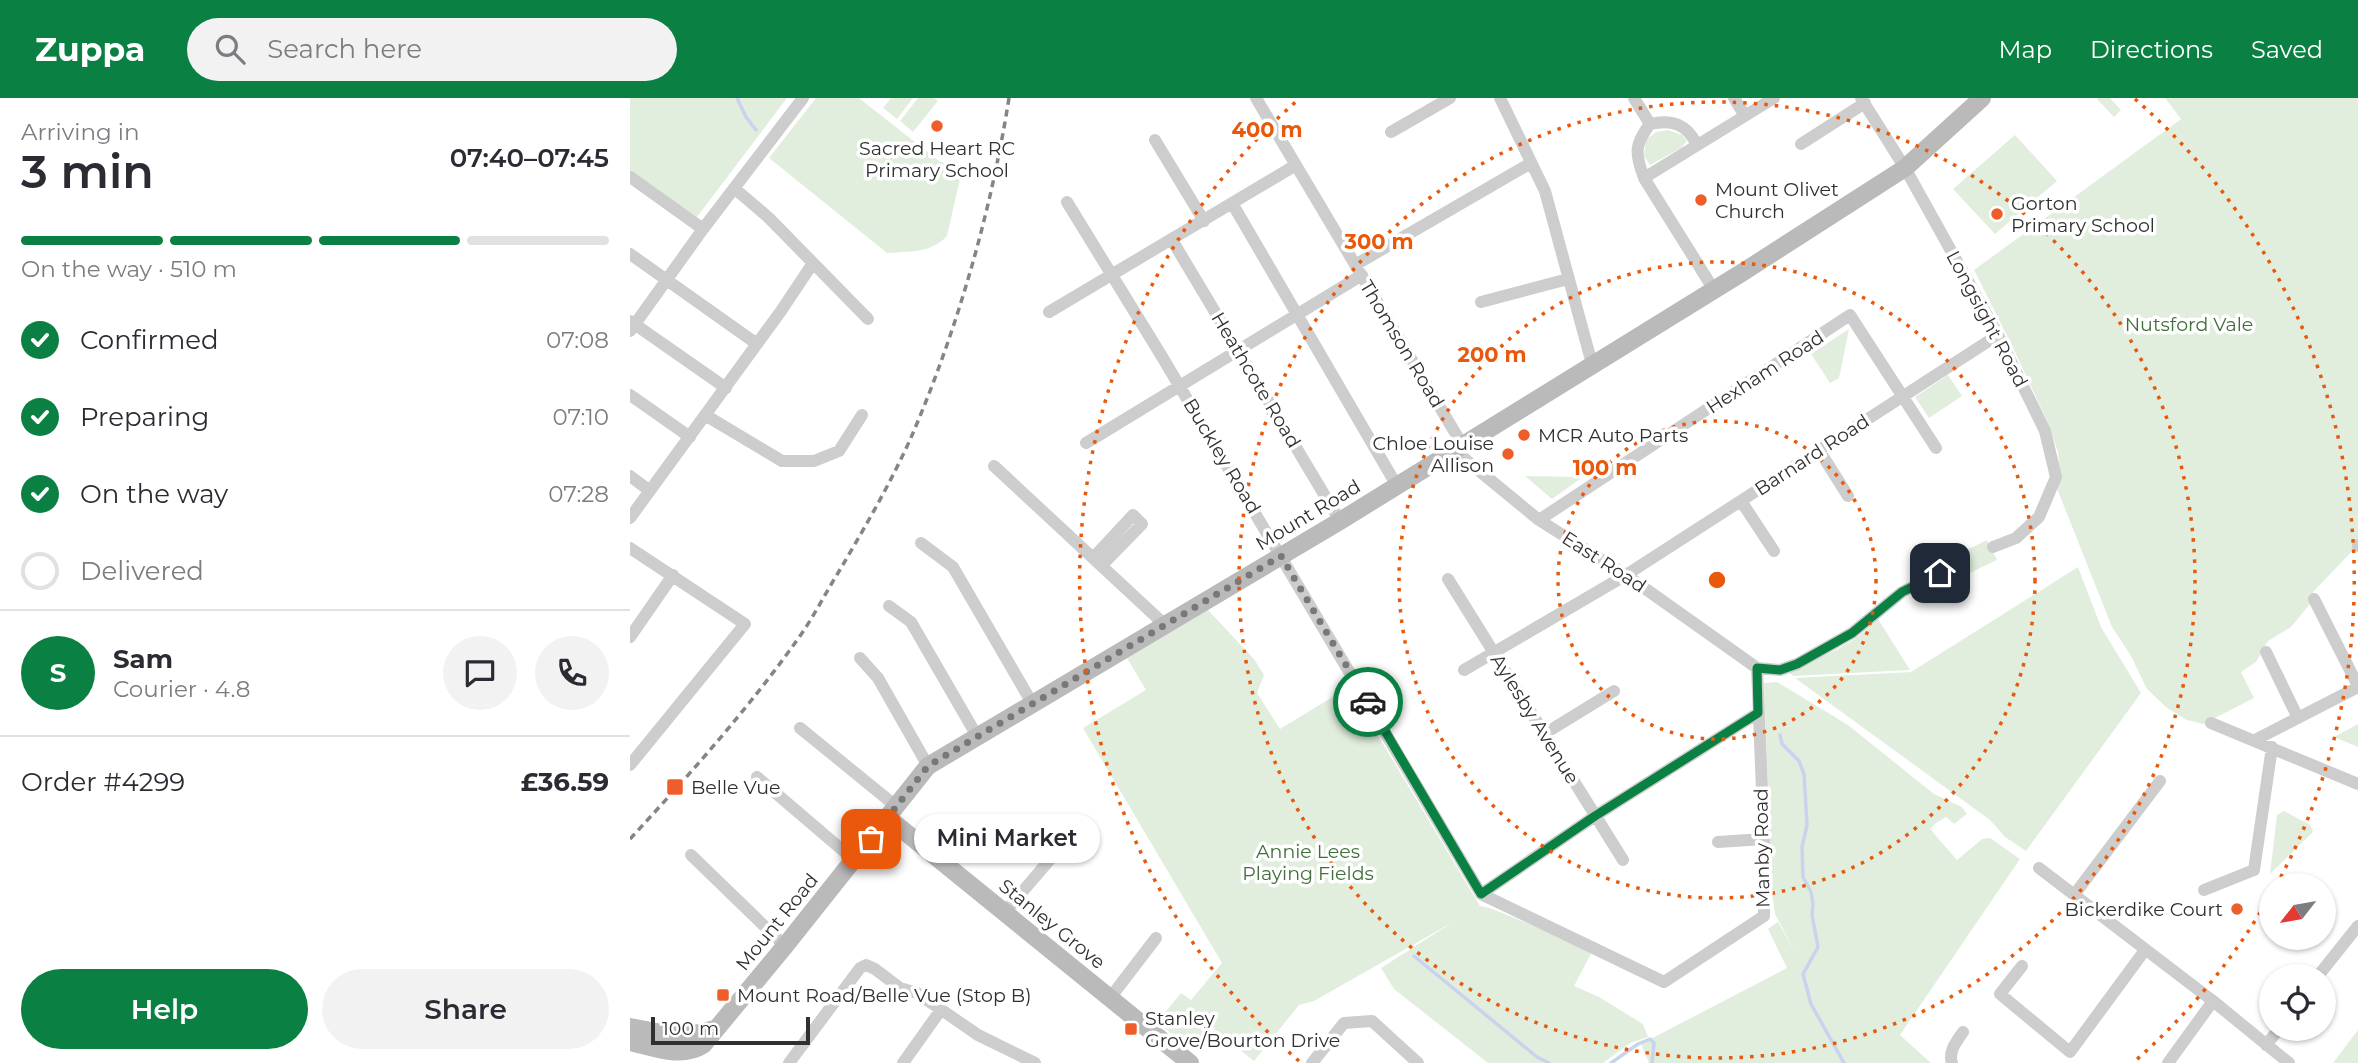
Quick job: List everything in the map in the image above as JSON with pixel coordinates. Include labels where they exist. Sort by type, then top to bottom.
[{"type":"main road","name":"Mount Road","points":[[678,1058],[697,1049],[715,1029],[785,946],[928,766],[1340,521],[1714,290],[1905,167],[1982,98]]},
{"type":"main road","name":"Stanley Grove","points":[[892,812],[1005,912],[1190,1063]]},
{"type":"main road","points":[[630,1027],[688,1037],[715,1029]]},
{"type":"main road","points":[[654,1033],[674,1046],[678,1058]]},
{"type":"main road","points":[[630,1042],[678,1058]]},
{"type":"street","points":[[726,388],[632,325],[803,98]]},
{"type":"street","points":[[1391,132],[1450,98]]},
{"type":"street","points":[[1500,98],[1545,191],[1592,364]]},
{"type":"street","points":[[1633,98],[1650,124]]},
{"type":"street","points":[[1734,98],[1745,116]]},
{"type":"street","points":[[1644,178],[1774,98]]},
{"type":"street","name":"Thomson Road","points":[[1258,99],[1359,270],[1459,448]]},
{"type":"street","points":[[1801,144],[1863,101]]},
{"type":"street","name":"Longsight Road","points":[[1863,101],[1905,167],[1998,335],[2045,431],[2056,477],[2039,517],[2016,538],[1993,547]]},
{"type":"street","points":[[1697,145],[1689,130],[1676,123],[1667,121],[1650,124],[1637,145],[1637,160],[1644,178],[1714,290]]},
{"type":"street","points":[[1155,140],[1204,221]]},
{"type":"street","points":[[1086,443],[1297,315],[1359,270],[1531,163]]},
{"type":"street","points":[[1049,312],[1296,165]]},
{"type":"street","points":[[630,177],[703,229]]},
{"type":"street","points":[[734,188],[769,218],[868,319]]},
{"type":"street","name":"Buckley Road","points":[[1067,202],[1106,268],[1114,275],[1481,894]]},
{"type":"street","points":[[1232,204],[1397,486]]},
{"type":"street","name":"Heathcote Road","points":[[1172,240],[1340,521]]},
{"type":"street","points":[[630,254],[757,344]]},
{"type":"street","points":[[630,518],[726,388],[813,263]]},
{"type":"street","points":[[1481,302],[1568,279]]},
{"type":"street","name":"Hexham Road","points":[[1539,520],[1850,315],[1902,397]]},
{"type":"street","name":"Barnard Road","points":[[1464,670],[1626,575],[1998,335]]},
{"type":"street","points":[[630,395],[690,437]]},
{"type":"street","points":[[1902,397],[1937,448]]},
{"type":"street","points":[[705,415],[782,461],[814,461],[839,451],[862,415]]},
{"type":"street","name":"East Road","points":[[1459,448],[1539,520],[1626,575],[1757,668]]},
{"type":"street","points":[[1819,450],[1849,496]]},
{"type":"street","points":[[994,466],[1164,624]]},
{"type":"street","points":[[630,476],[650,491]]},
{"type":"street","points":[[1741,501],[1774,551]]},
{"type":"street","points":[[921,543],[953,568],[1032,704]]},
{"type":"street","points":[[630,548],[744,624],[630,765]]},
{"type":"street","points":[[1757,668],[1780,670],[1797,664],[1852,633],[1902,592],[1954,566]]},
{"type":"street","points":[[630,637],[673,575]]},
{"type":"street","name":"Aylesby Avenue","points":[[1447,579],[1623,860]]},
{"type":"street","points":[[2255,740],[2358,686],[2314,598]]},
{"type":"street","points":[[890,606],[911,622],[978,736]]},
{"type":"street","points":[[2266,652],[2298,718]]},
{"type":"street","points":[[860,658],[878,678],[928,766]]},
{"type":"street","name":"Manby Road","points":[[1481,894],[1664,982],[1765,916],[1757,668]]},
{"type":"street","points":[[1544,734],[1614,691]]},
{"type":"street","points":[[1481,894],[1595,816],[1758,713]]},
{"type":"street","points":[[2211,723],[2358,784]]},
{"type":"street","points":[[800,727],[892,812]]},
{"type":"street","points":[[2204,890],[2254,870],[2272,747]]},
{"type":"street","points":[[757,777],[854,860]]},
{"type":"street","points":[[2074,895],[2160,782]]},
{"type":"street","points":[[1005,912],[1070,836]]},
{"type":"street","points":[[1718,842],[1764,839]]},
{"type":"street","points":[[691,855],[785,946]]},
{"type":"street","points":[[2039,868],[2213,1001],[2289,1063]]},
{"type":"street","points":[[2328,964],[2358,926]]},
{"type":"street","points":[[1110,998],[1156,938]]},
{"type":"street","points":[[2022,966],[2000,995],[2070,1052],[2145,950]]},
{"type":"street","points":[[789,1063],[860,968],[866,965],[876,969],[900,988],[917,993],[978,1035],[1035,1063]]},
{"type":"street","points":[[2171,1062],[2213,1001]]},
{"type":"street","points":[[903,1063],[940,1011]]},
{"type":"street","points":[[1312,1063],[1344,1023],[1372,1021],[1418,1063]]},
{"type":"street","points":[[1952,1063],[1952,1048],[1963,1032]]},
{"type":"street","points":[[2266,1045],[2269,1041]]},
{"type":"green space","points":[[630,98],[787,98],[697,217],[630,171]]},
{"type":"green space","points":[[816,98],[859,98],[939,161],[962,170],[947,236],[926,249],[887,253],[769,158]]},
{"type":"green space","points":[[891,98],[913,98],[897,119],[883,108]]},
{"type":"green space","points":[[918,98],[934,98],[938,101],[913,132],[900,121]]},
{"type":"green space","points":[[2110,98],[2121,110],[2114,117],[2097,99]]},
{"type":"green space","name":"Nutsford Vale","points":[[2165,98],[2358,98],[2358,545],[2313,592],[2314,599],[2291,627],[2268,641],[2256,662],[2241,672],[2254,698],[2203,724],[2187,720],[2167,708],[2147,689],[2131,656],[2112,627],[2056,486],[2060,471],[2058,452],[2048,423],[1974,270],[2181,119]]},
{"type":"green space","points":[[1668,130],[1682,135],[1687,141],[1681,148],[1650,165],[1644,156],[1646,140],[1656,132]]},
{"type":"green space","points":[[2015,135],[2057,181],[1995,234],[1953,189]]},
{"type":"green space","points":[[1849,329],[1839,378],[1830,383],[1811,354]]},
{"type":"green space","points":[[1948,375],[1962,396],[1929,418],[1915,397]]},
{"type":"green space","points":[[1525,476],[1583,477],[1552,499]]},
{"type":"green space","points":[[1987,540],[1997,560],[1961,577],[1952,557]]},
{"type":"green space","points":[[2078,567],[2101,627],[2141,693],[2026,851],[2005,837],[1990,820],[1795,678],[1911,672]]},
{"type":"green space","name":"Annie Lees Playing Fields","points":[[1208,610],[1254,659],[1264,675],[1257,693],[1280,729],[1349,687],[1480,906],[1593,950],[1574,986],[1599,997],[1643,1024],[1648,1037],[1630,1043],[1603,1063],[1488,1063],[1394,989],[1381,968],[1453,922],[1314,1001],[1299,1005],[1254,1061],[1210,1026],[1191,1049],[1157,1022],[1181,993],[1191,1000],[1222,963],[1083,728],[1146,690],[1127,658]]},
{"type":"green space","points":[[1878,619],[1910,670],[1793,676],[1787,670],[1847,644]]},
{"type":"green space","points":[[1777,682],[1848,725],[1934,794],[1962,807],[1967,814],[1954,824],[1946,817],[1930,829],[1957,860],[1982,839],[1990,838],[2020,859],[1900,1035],[1931,1063],[1649,1063],[1641,1044],[1787,968],[1768,929],[1778,922],[1796,954],[1775,914],[1772,894],[1764,683]]},
{"type":"green space","points":[[2358,724],[2358,747],[2334,737]]},
{"type":"green space","points":[[2284,811],[2310,825],[2313,832],[2270,873],[2277,815]]},
{"type":"green space","points":[[2358,1030],[2358,1063],[2333,1063]]},
{"type":"waterway","points":[[737,98],[756,130]]},
{"type":"waterway","points":[[1780,735],[1782,744],[1799,761],[1804,774],[1807,825],[1802,847],[1803,877],[1811,892],[1818,947],[1803,974],[1811,1004],[1844,1063]]},
{"type":"waterway","points":[[1414,956],[1537,1057],[1549,1063]]},
{"type":"waterway","points":[[1611,1063],[1650,1039],[1654,1043],[1652,1063]]},
{"type":"railway","points":[[630,839],[718,740],[800,636],[878,504],[913,433],[958,310],[983,226],[1009,98]]},
{"type":"way so far","points":[[871,839],[928,766],[1281,556],[1368,702]]},
{"type":"place","name":"Sacred Heart RC Primary School","points":[[937,126]]},
{"type":"place","name":"Mount Olivet Church","points":[[1701,200]]},
{"type":"place","name":"Gorton Primary School","points":[[1997,214]]},
{"type":"place","name":"MCR Auto Parts","points":[[1524,435]]},
{"type":"place","name":"Chloe Louise Allison","points":[[1508,454]]},
{"type":"place","name":"Belle Vue","points":[[675,787]]},
{"type":"place","name":"Mini Market","points":[[871,839]]},
{"type":"place","name":"Bickerdike Court","points":[[2237,909]]},
{"type":"place","name":"Mount Road/Belle Vue (Stop B)","points":[[723,995]]},
{"type":"place","name":"Stanley Grove/Bourton Drive","points":[[1131,1029]]},
{"type":"route","points":[[1368,702],[1481,894],[1595,816],[1758,713],[1757,668],[1780,670],[1797,664],[1852,633],[1902,592],[1940,573]]}]
